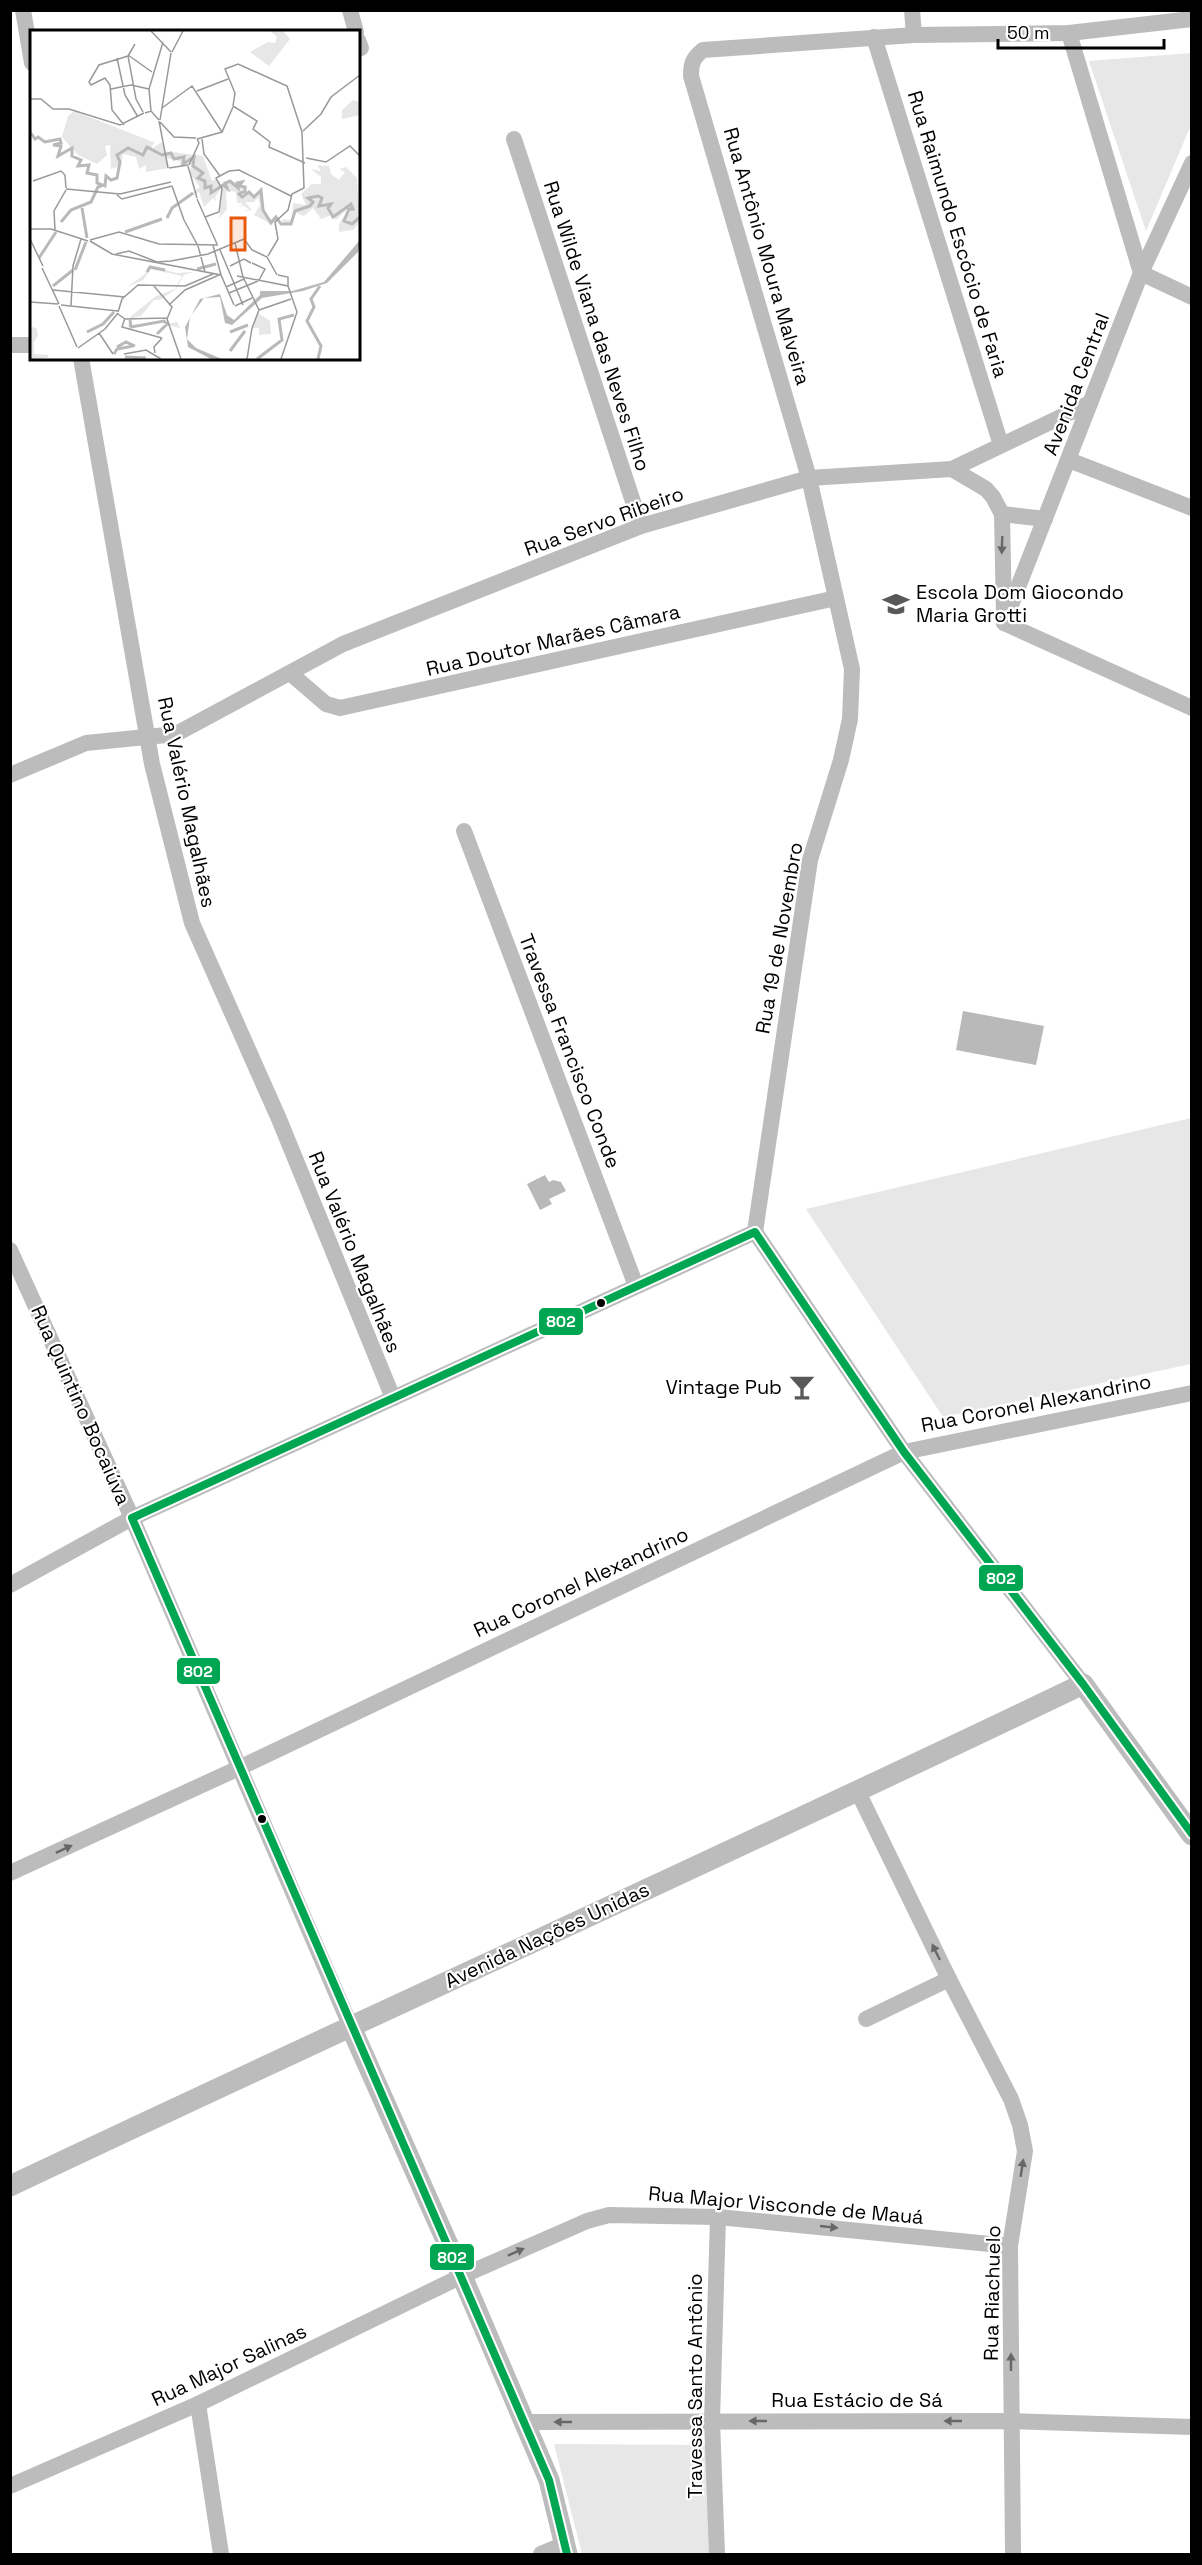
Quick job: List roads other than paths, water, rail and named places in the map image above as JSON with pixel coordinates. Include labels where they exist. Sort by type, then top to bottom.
[{"type":"street","points":[[23,10],[30,51]]},
{"type":"street","points":[[350,10],[355,30]]},
{"type":"street","points":[[912,10],[914,35]]},
{"type":"street","points":[[874,37],[1069,33],[1191,19]]},
{"type":"street","points":[[1069,33],[1141,273],[1191,297]]},
{"type":"street","name":"Rua Antônio Moura Malveira","points":[[809,478],[691,76],[691,64],[694,57],[703,50],[874,37]]},
{"type":"street","name":"Rua Raimundo Escócio de Faria","points":[[874,37],[1001,445]]},
{"type":"street","name":"Rua Wilde Viana das Neves Filho","points":[[514,139],[641,526]]},
{"type":"street","name":"Avenida Central","points":[[1004,623],[1141,273],[1191,163]]},
{"type":"street","points":[[10,345],[30,345]]},
{"type":"street","name":"Rua Valério Magalhães","points":[[81,360],[152,764],[192,923],[279,1119],[393,1398]]},
{"type":"street","name":"Rua Servo Ribeiro","points":[[10,775],[86,742],[176,734],[343,644],[641,526],[809,478],[952,469],[1090,403]]},
{"type":"street","points":[[1069,460],[1191,508]]},
{"type":"street","points":[[952,469],[986,489],[1002,514],[1004,623],[1191,708]]},
{"type":"street","name":"Rua 19 de Novembro","points":[[755,1232],[810,860],[842,760],[850,719],[852,669],[809,478]]},
{"type":"street","points":[[1002,514],[1045,519]]},
{"type":"street","name":"Rua Doutor Marães Câmara","points":[[290,673],[326,704],[340,708],[836,598]]},
{"type":"street","name":"Travessa Francisco Conde","points":[[464,831],[636,1286]]},
{"type":"street","points":[[10,1585],[132,1518],[755,1232],[904,1452],[1083,1684],[1191,1835]]},
{"type":"street","name":"Rua Quintino Bocaiúva","points":[[10,1250],[132,1518],[238,1768],[462,2276],[549,2481],[566,2549]]},
{"type":"street","name":"Rua Coronel Alexandrino","points":[[10,1873],[238,1768],[904,1452],[1191,1393]]},
{"type":"street","name":"Avenida Nações Unidas","points":[[10,2186],[350,2025],[858,1792],[1083,1684]]},
{"type":"street","name":"Rua Riachuelo","points":[[858,1792],[949,1979],[1011,2099],[1020,2125],[1025,2151],[1010,2246],[1013,2554]]},
{"type":"street","points":[[866,2019],[949,1979]]},
{"type":"street","name":"Rua Major Visconde de Mauá","points":[[462,2276],[587,2221],[609,2215],[718,2217],[1010,2246]]},
{"type":"street","name":"Travessa Santo Antônio","points":[[717,2554],[712,2421],[718,2217]]},
{"type":"street","name":"Rua Major Salinas","points":[[10,2486],[198,2404],[462,2276]]},
{"type":"street","points":[[198,2404],[220,2554]]},
{"type":"street","name":"Rua Estácio de Sá","points":[[523,2422],[1011,2421],[1191,2427]]},
{"type":"street","points":[[541,2554],[566,2549]]},
{"type":"place","name":"Escola Dom Giocondo Maria Grotti","points":[[896,604]]},
{"type":"place","name":"Vintage Pub","points":[[802,1387]]}]
